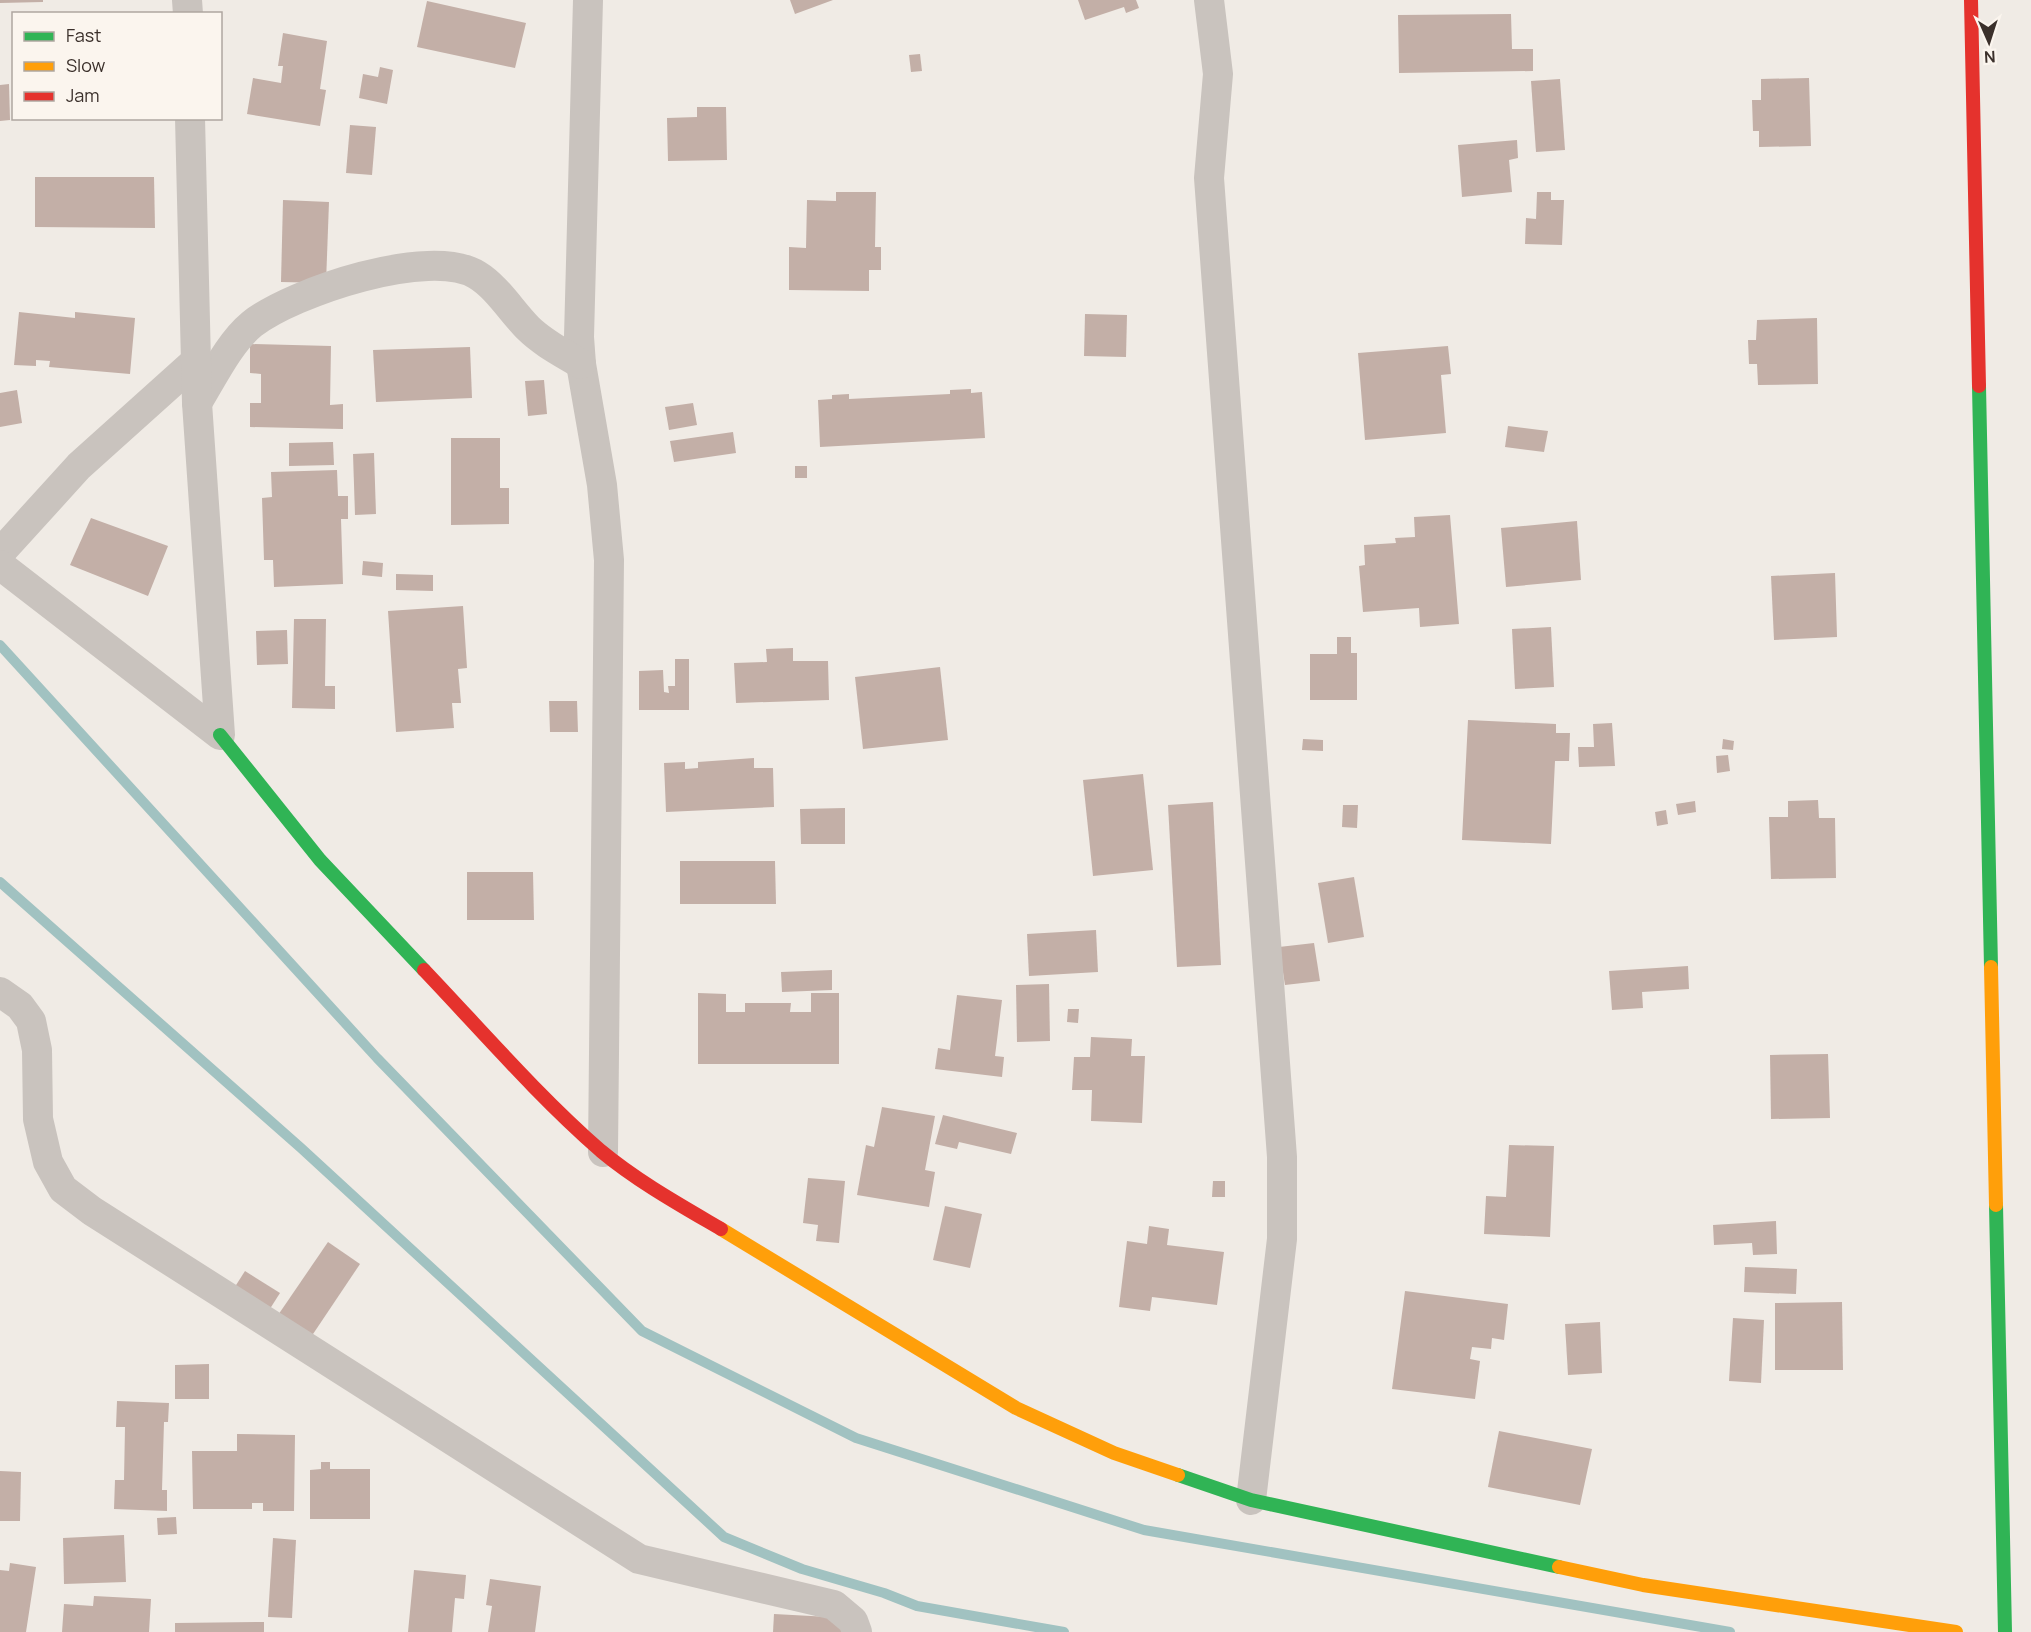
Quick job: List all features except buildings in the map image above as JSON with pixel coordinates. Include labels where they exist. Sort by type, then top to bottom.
[{"type":"street","points":[[588,0],[582,133],[581,364],[594,434],[609,560],[603,1152]]},
{"type":"street","points":[[1209,0],[1218,74],[1209,178],[1282,1157],[1282,1239],[1251,1500]]},
{"type":"street","points":[[1971,0],[2005,1632]]},
{"type":"street","points":[[190,120],[197,403],[220,735]]},
{"type":"street","points":[[197,403],[226,357],[250,326],[276,308],[365,275],[403,269],[451,266],[479,276],[530,330],[581,364]]},
{"type":"street","points":[[0,553],[79,466],[197,360]]},
{"type":"street","points":[[0,565],[220,735],[320,860],[552,1105],[603,1152],[663,1194],[1016,1408],[1114,1453],[1251,1500],[1642,1585],[1956,1632]]},
{"type":"street","points":[[0,992],[20,1006],[31,1020],[37,1050],[38,1119],[48,1162],[63,1189],[639,1559],[834,1605],[853,1621],[857,1632]]},
{"type":"waterway","points":[[0,645],[377,1058],[642,1331],[856,1438],[1144,1530],[1730,1632]]},
{"type":"waterway","points":[[0,882],[301,1148],[724,1537],[802,1569],[884,1593],[917,1606],[1064,1632]]},
{"type":"traffic: fast","points":[[1979,386],[1991,967]]},
{"type":"traffic: fast","points":[[220,735],[320,860],[424,970]]},
{"type":"traffic: fast","points":[[1996,1205],[2005,1632]]},
{"type":"traffic: fast","points":[[1178,1475],[1251,1500],[1559,1567]]},
{"type":"traffic: slow","points":[[1991,967],[1996,1205]]},
{"type":"traffic: slow","points":[[721,1229],[1016,1408],[1114,1453],[1178,1475]]},
{"type":"traffic: slow","points":[[1559,1567],[1643,1585],[1956,1632]]},
{"type":"traffic: jam","points":[[1971,0],[1979,386]]},
{"type":"traffic: jam","points":[[424,970],[533,1086],[601,1151],[644,1183],[721,1229]]}]
